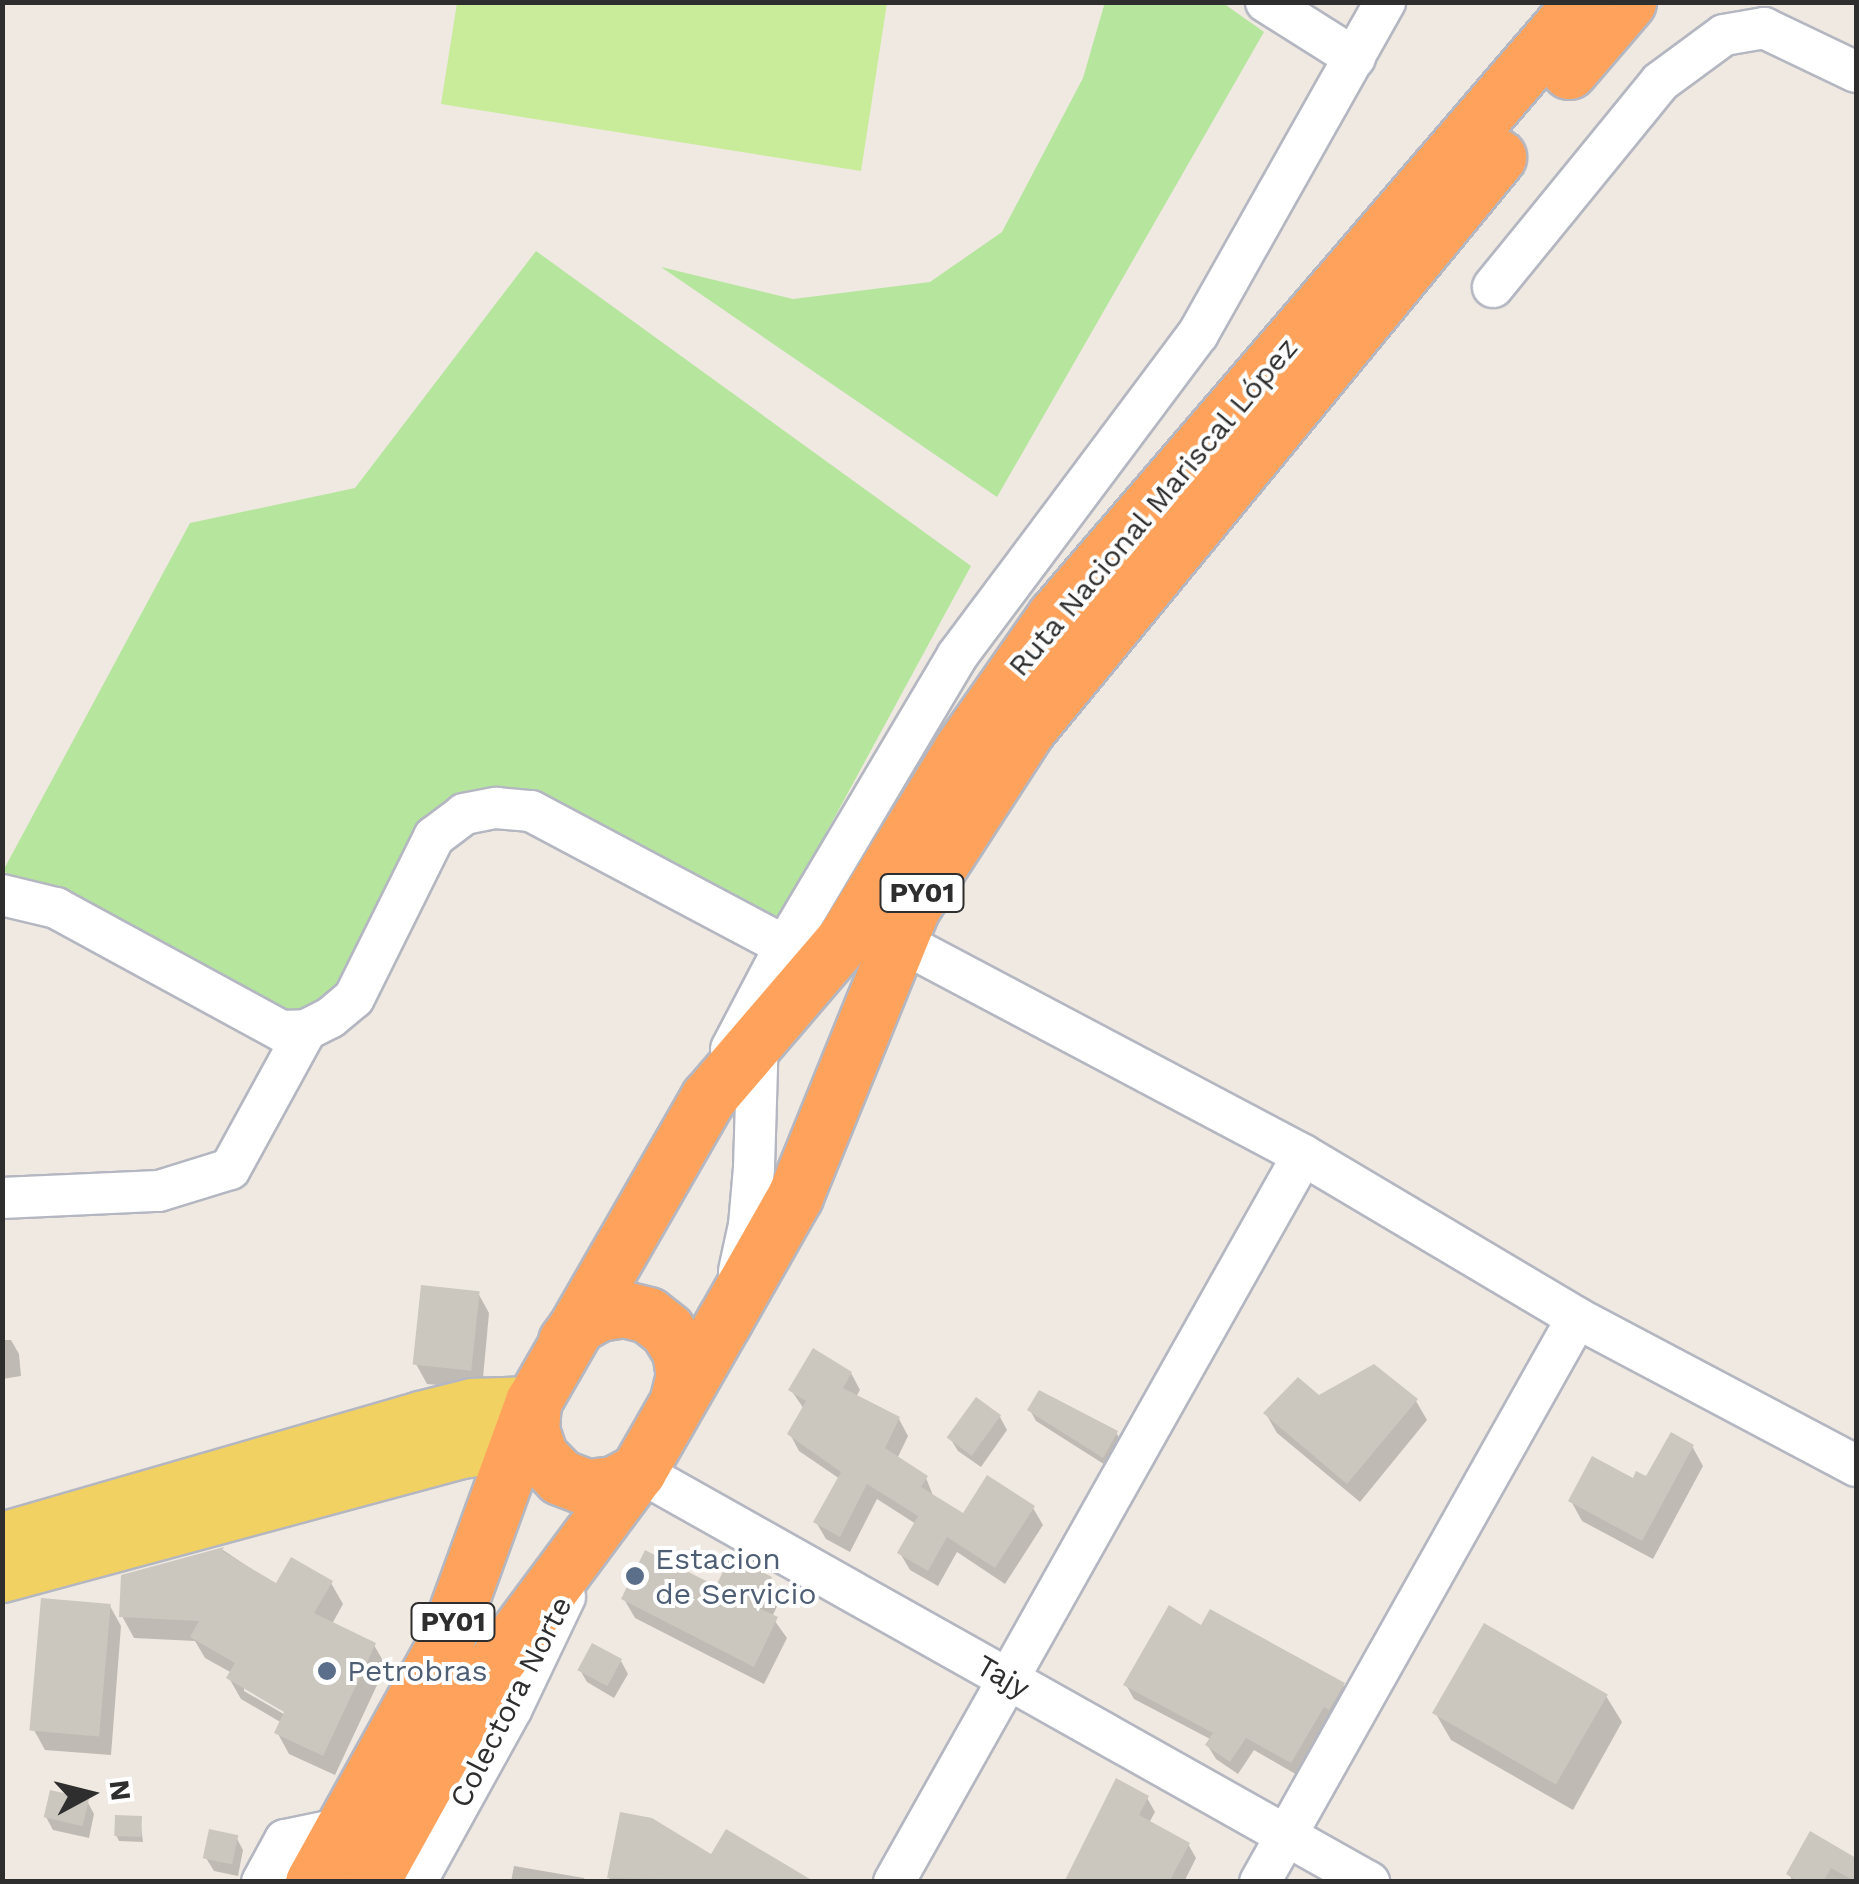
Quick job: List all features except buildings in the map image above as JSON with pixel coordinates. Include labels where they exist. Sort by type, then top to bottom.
[{"type":"highway","name":"Ruta Nacional Mariscal López","points":[[533,1402],[708,1098],[845,938],[961,750],[1055,616],[1582,2]]},
{"type":"highway","name":"Ruta Nacional Mariscal López","points":[[372,1882],[484,1678],[638,1471],[724,1321],[795,1196],[912,908],[1027,730],[1628,2]]},
{"type":"highway","points":[[563,1344],[578,1324],[600,1312],[624,1309],[648,1315],[667,1330],[680,1351],[684,1375],[678,1399]]},
{"type":"highway","points":[[533,1402],[531,1430],[540,1456],[532,1461],[586,1486],[614,1484],[638,1471]]},
{"type":"highway","name":"PY01","points":[[313,1882],[444,1646],[532,1461]]},
{"type":"main road","points":[[2,1538],[420,1417],[472,1404],[533,1402]]},
{"type":"main road","points":[[2,1578],[462,1453],[494,1449],[532,1461]]},
{"type":"street","points":[[1266,2],[1355,58]]},
{"type":"street","points":[[708,1098],[785,946],[956,656],[996,597],[1175,371],[1385,2]]},
{"type":"street","points":[[1493,286],[1660,82],[1724,34],[1764,28],[1856,72]]},
{"type":"street","points":[[2,895],[56,908],[282,1031],[306,1030],[330,1018],[354,998],[434,838],[464,814],[496,808],[531,810],[785,946]]},
{"type":"street","points":[[900,941],[1303,1155],[1577,1318],[1856,1466]]},
{"type":"street","points":[[724,1321],[749,1225],[757,1038],[766,982]]},
{"type":"street","points":[[2,1198],[159,1191],[230,1169],[306,1030]]},
{"type":"street","points":[[894,1882],[1303,1155]]},
{"type":"street","points":[[1260,1882],[1577,1318]]},
{"type":"street","name":"Tajy","points":[[638,1471],[1369,1882]]},
{"type":"street","name":"Colectora Norte","points":[[416,1882],[512,1708],[602,1521]]},
{"type":"street","points":[[262,1882],[285,1840],[343,1828]]},
{"type":"green space","points":[[1105,2],[1223,3],[1264,32],[997,497],[661,267],[793,299],[930,282],[1002,232],[1083,78]]},
{"type":"green space","points":[[457,3],[887,3],[861,171],[441,104]]},
{"type":"green space","points":[[536,251],[971,566],[774,929],[519,792],[428,820],[324,1008],[272,1015],[3,871],[190,523],[355,488]]},
{"type":"place","name":"Estacion de Servicio","points":[[635,1576]]},
{"type":"place","name":"Petrobras","points":[[327,1671]]}]
